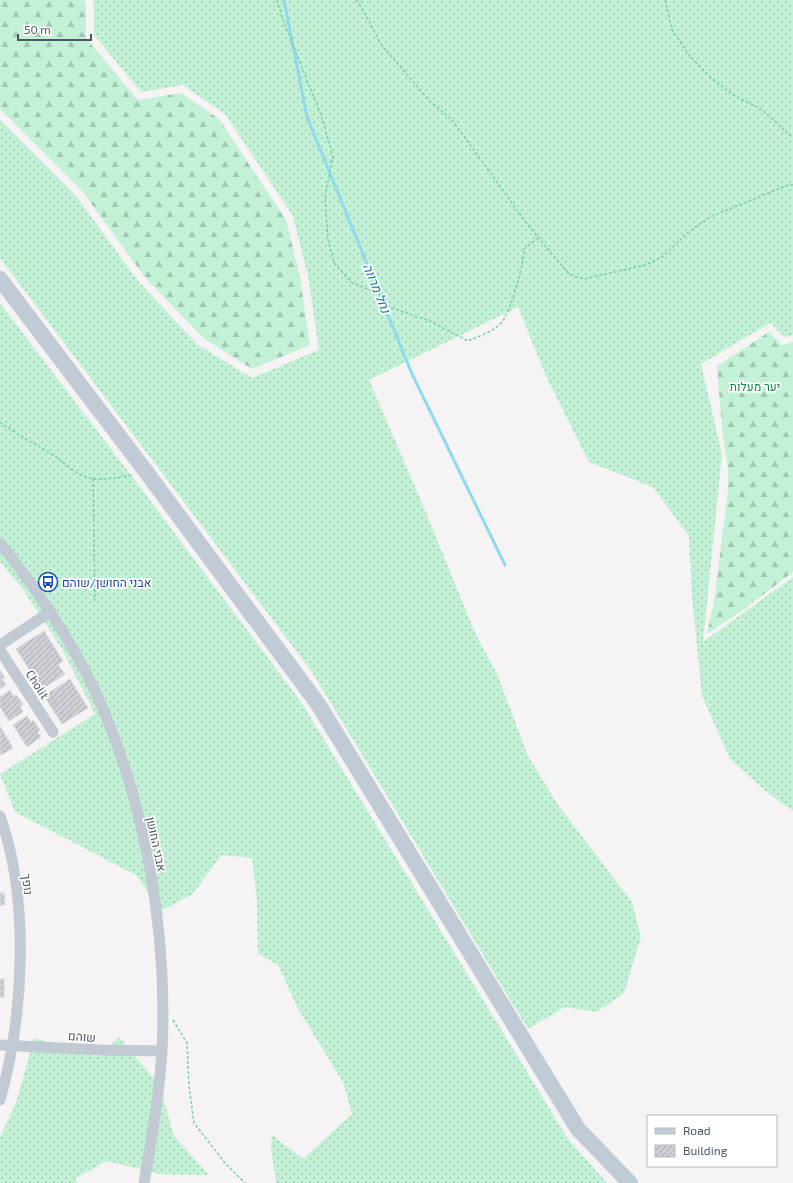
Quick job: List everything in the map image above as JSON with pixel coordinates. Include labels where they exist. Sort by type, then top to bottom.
[{"type":"main road","points":[[0,279],[147,473],[318,704],[578,1129],[630,1183]]},
{"type":"street","name":"אבני החושן","points":[[0,543],[24,574],[50,612],[77,656],[102,708],[120,758],[144,843],[157,916],[163,1008],[162,1051],[158,1096],[144,1183]]},
{"type":"street","points":[[0,646],[50,612]]},
{"type":"street","name":"Cholit","points":[[0,650],[53,732]]},
{"type":"street","name":"נופך","points":[[0,816],[11,858],[16,890],[19,926],[18,984],[13,1046],[0,1100]]},
{"type":"street","name":"שוהם","points":[[0,1045],[101,1050],[162,1051]]},
{"type":"path","points":[[277,0],[283,20],[321,115],[333,156],[325,197],[328,240],[334,263],[352,283],[380,294],[389,307],[430,321],[468,341],[489,331],[501,323],[508,314],[524,260],[524,249],[539,238]]},
{"type":"path","points":[[356,0],[382,46],[430,101],[453,121],[527,224],[569,274],[584,279],[645,265],[662,258],[690,230],[710,217],[788,185],[793,185]]},
{"type":"path","points":[[665,0],[672,30],[689,55],[709,76],[733,95],[760,109],[793,138]]},
{"type":"path","points":[[0,422],[15,434],[55,456],[78,474],[92,479],[147,473]]},
{"type":"path","points":[[92,479],[95,601]]},
{"type":"path","points":[[163,1008],[175,1022],[187,1043],[189,1086],[194,1123],[225,1163],[245,1183]]},
{"type":"green space","points":[[0,0],[84,0],[86,5],[86,38],[138,100],[181,93],[219,119],[286,220],[300,277],[310,345],[252,369],[203,338],[144,276],[82,191],[0,109]]},
{"type":"green space","points":[[92,0],[793,0],[793,335],[785,337],[770,323],[701,364],[722,454],[703,642],[793,577],[793,811],[768,793],[730,759],[702,696],[692,598],[689,536],[653,487],[589,462],[545,374],[518,307],[369,380],[427,515],[475,633],[497,674],[528,756],[558,805],[632,902],[641,937],[624,993],[597,1012],[565,1007],[528,1029],[312,672],[0,258],[0,120],[76,196],[138,281],[198,345],[252,378],[319,350],[308,276],[293,216],[225,114],[183,85],[141,92],[94,35],[94,4]]},
{"type":"green space","points":[[0,303],[301,702],[568,1139],[607,1183],[276,1183],[271,1147],[272,1135],[303,1159],[352,1114],[343,1082],[298,1009],[278,965],[258,954],[257,901],[252,858],[221,855],[193,894],[161,911],[136,875],[15,812],[0,774],[95,714],[62,649],[22,588],[0,562]]},
{"type":"green space","name":"יער מעלות","points":[[769,332],[782,345],[793,342],[793,572],[747,607],[707,634],[714,601],[728,491],[728,470],[722,428],[717,366]]},
{"type":"green space","points":[[119,1037],[160,1086],[174,1136],[209,1175],[160,1174],[107,1161],[76,1178],[77,1183],[0,1183],[0,1137],[17,1100],[34,1038],[98,1057]]},
{"type":"building","points":[[44,631],[63,661],[58,665],[65,674],[42,689],[16,649]]},
{"type":"building","points":[[0,670],[5,678],[2,679],[6,685],[0,689]]},
{"type":"building","points":[[70,679],[88,708],[62,724],[44,696]]},
{"type":"building","points":[[10,690],[14,697],[16,695],[23,704],[20,706],[23,712],[9,721],[0,707],[0,697]]},
{"type":"building","points":[[27,716],[31,722],[33,720],[40,730],[37,732],[41,737],[27,747],[13,725]]},
{"type":"building","points":[[0,726],[13,748],[1,755],[0,753]]},
{"type":"building","points":[[0,893],[4,893],[5,905],[0,905]]},
{"type":"building","points":[[0,979],[4,979],[4,997],[0,997]]},
{"type":"waterway","name":"נחל מרווה","points":[[284,0],[307,117],[412,374],[505,565]]},
{"type":"place","name":"אבני החושן/שוהם","points":[[48,582]]}]
